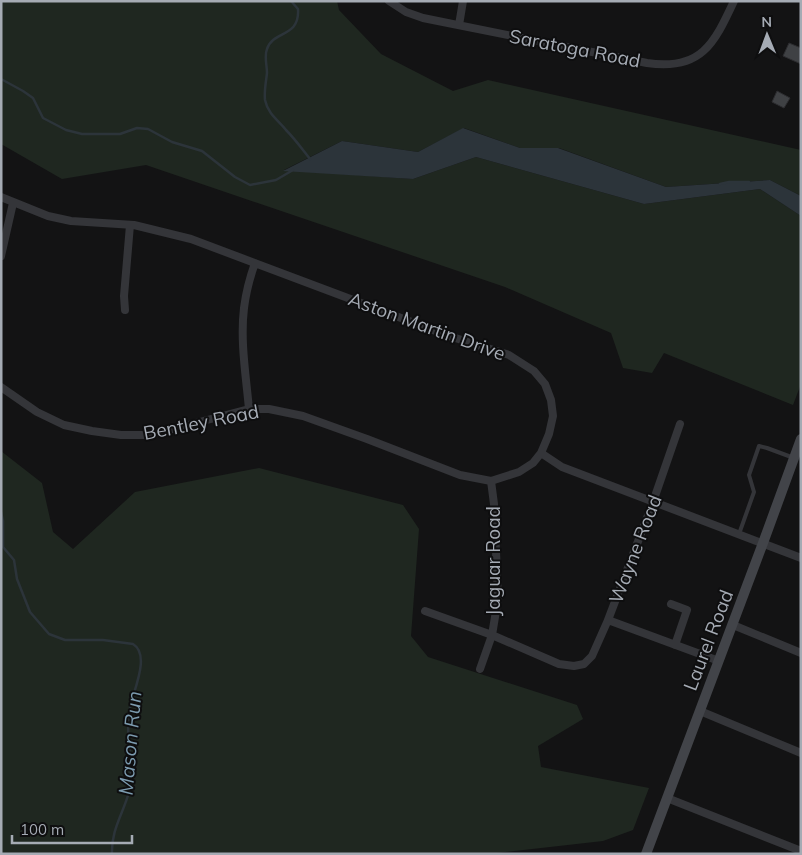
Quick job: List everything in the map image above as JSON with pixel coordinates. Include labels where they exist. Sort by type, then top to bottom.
[{"type":"main road","name":"Laurel Road","points":[[646,854],[801,439]]},
{"type":"street","name":"Saratoga Road","points":[[389,1],[411,14],[458,25],[647,63],[674,64],[694,57],[710,46],[720,31],[734,1]]},
{"type":"street","points":[[458,25],[463,1]]},
{"type":"street","name":"Aston Martin Drive","points":[[1,197],[48,216],[71,221],[130,225],[191,239],[449,336],[509,355],[534,371],[545,384],[551,400],[553,416],[550,434],[541,453]]},
{"type":"street","points":[[1,256],[13,203]]},
{"type":"street","points":[[124,310],[130,225]]},
{"type":"street","points":[[249,409],[243,351],[244,308],[255,263]]},
{"type":"street","name":"Bentley Road","points":[[1,387],[37,412],[64,425],[121,435],[150,435],[249,409],[269,409],[303,416],[460,475],[491,481],[518,472],[533,463],[541,453]]},
{"type":"street","name":"Wayne Road","points":[[492,635],[559,664],[579,666],[592,656],[608,620],[653,502],[680,424]]},
{"type":"street","points":[[541,453],[562,467],[801,558]]},
{"type":"street","name":"Jaguar Road","points":[[480,669],[492,635],[498,599],[494,504],[491,481]]},
{"type":"street","points":[[671,604],[687,610],[675,645]]},
{"type":"street","points":[[425,610],[492,635]]},
{"type":"street","points":[[608,620],[719,661]]},
{"type":"street","points":[[733,625],[801,653]]},
{"type":"street","points":[[700,711],[801,752]]},
{"type":"street","points":[[668,798],[801,851]]},
{"type":"lane","points":[[739,534],[753,498],[754,487],[749,475],[759,446],[794,458]]},
{"type":"shaded area","points":[[1,1],[337,1],[339,10],[381,54],[453,91],[488,80],[801,150],[801,196],[770,180],[666,187],[559,148],[520,148],[464,128],[418,152],[342,141],[284,170],[413,179],[476,157],[644,204],[760,189],[801,216],[801,384],[793,405],[664,353],[652,373],[623,368],[611,333],[505,287],[146,165],[62,179],[1,144]]},
{"type":"shaded area","points":[[463,128],[520,148],[558,148],[666,187],[770,180],[801,196],[801,216],[760,189],[644,204],[476,157],[413,179],[283,171],[342,141],[418,152]]},
{"type":"shaded area","points":[[1,451],[42,483],[53,532],[73,549],[135,492],[259,468],[403,505],[419,529],[411,636],[428,657],[577,705],[583,719],[538,746],[541,767],[649,788],[633,830],[603,841],[488,854],[1,854]]},
{"type":"building","points":[[789,43],[801,48],[801,64],[783,56]]},
{"type":"building","points":[[777,91],[790,98],[784,108],[772,102]]},
{"type":"waterway","points":[[291,1],[298,9],[295,25],[270,43],[266,52],[265,100],[271,113],[310,159]]},
{"type":"waterway","points":[[1,79],[33,98],[43,118],[66,130],[82,134],[120,134],[137,128],[148,129],[172,142],[202,151],[235,177],[250,185],[276,180],[293,170]]},
{"type":"waterway","points":[[720,184],[749,182]]},
{"type":"waterway","name":"Mason Run","points":[[1,512],[3,547],[14,560],[17,579],[30,612],[49,634],[65,640],[103,640],[133,644],[141,656],[141,665],[128,718],[131,782],[127,800],[113,837],[112,854]]}]
